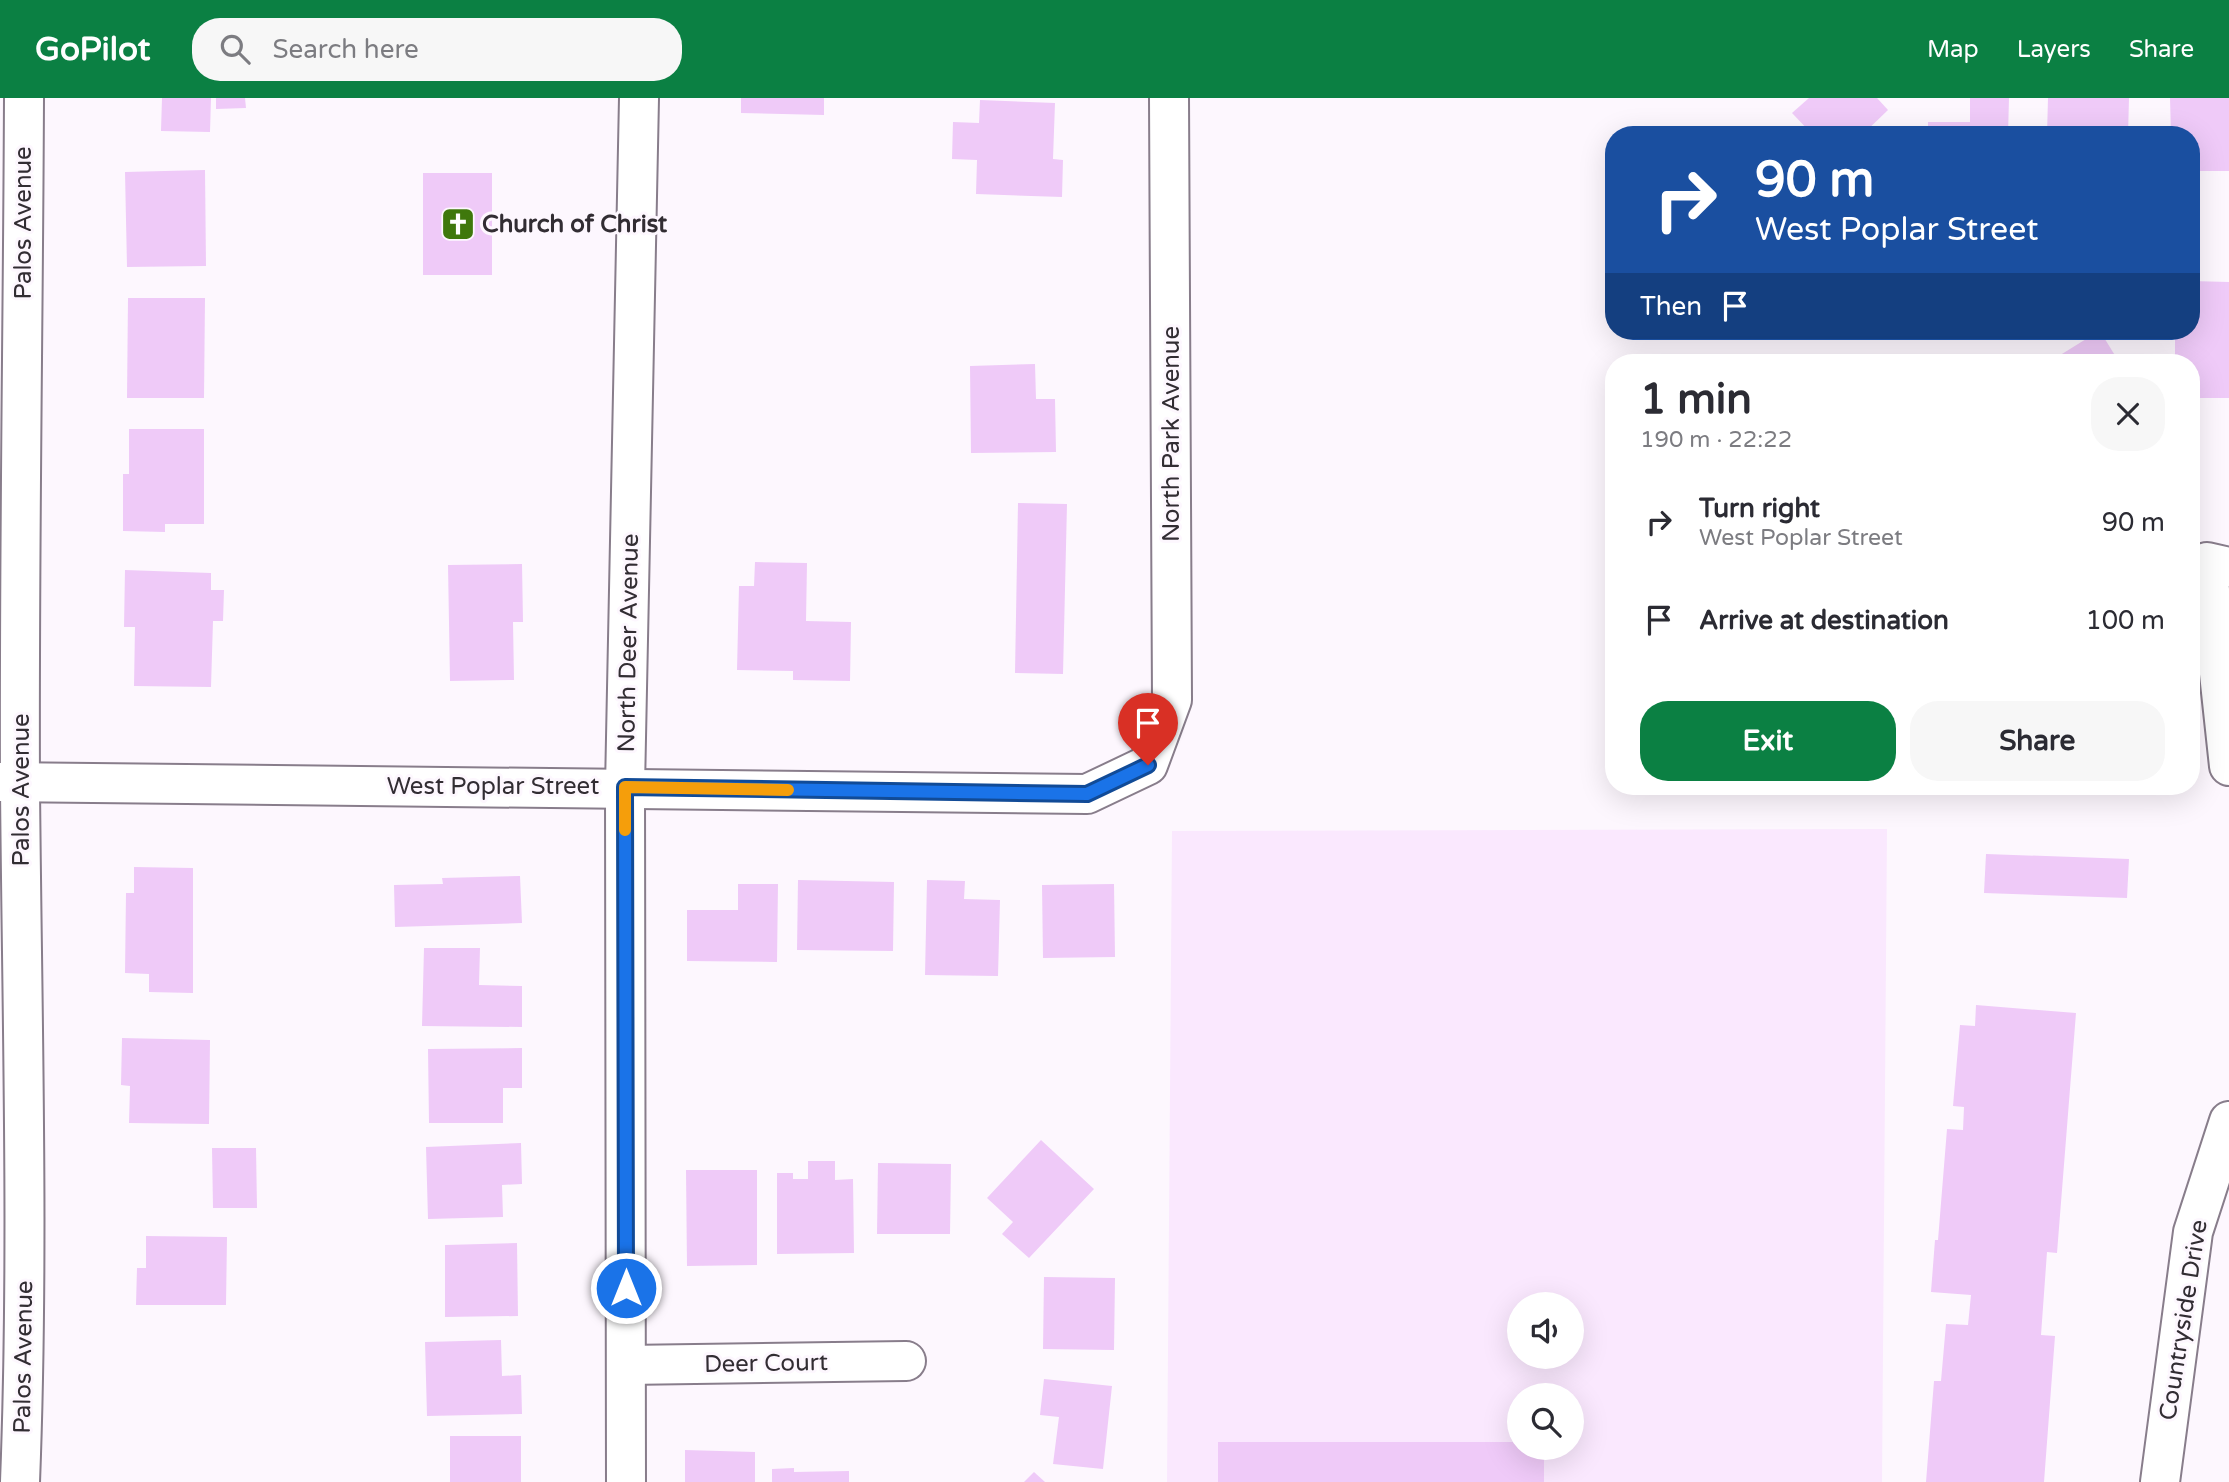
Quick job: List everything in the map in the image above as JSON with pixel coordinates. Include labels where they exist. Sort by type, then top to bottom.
[{"type":"street","name":"Palos Avenue","points":[[20,1482],[12,1366],[24,1145],[10,782],[24,98]]},
{"type":"street","name":"North Deer Avenue","points":[[626,1482],[625,787],[639,98]]},
{"type":"street","name":"North Park Avenue","points":[[1148,765],[1172,700],[1169,98]]},
{"type":"street","points":[[2229,567],[2207,562],[2229,766]]},
{"type":"street","name":"West Poplar Street","points":[[10,782],[1087,794],[1148,765]]},
{"type":"street","name":"Countryside Drive","points":[[2160,1482],[2193,1231],[2229,1121]]},
{"type":"street","name":"Deer Court","points":[[626,1365],[906,1361]]},
{"type":"shaded area","points":[[1887,829],[1882,1482],[1167,1482],[1172,831]]},
{"type":"building","points":[[162,98],[211,98],[210,132],[161,131]]},
{"type":"building","points":[[216,98],[245,98],[246,108],[216,109]]},
{"type":"building","points":[[741,98],[824,98],[824,115],[741,113]]},
{"type":"building","points":[[1809,98],[1877,98],[1888,110],[1871,126],[1804,126],[1792,113]]},
{"type":"building","points":[[1970,98],[2009,98],[2008,126],[1928,126],[1928,122],[1970,122]]},
{"type":"building","points":[[2048,98],[2129,98],[2128,126],[2047,126]]},
{"type":"building","points":[[2170,98],[2229,98],[2229,171],[2200,171],[2200,126],[2171,126]]},
{"type":"building","points":[[980,100],[1055,103],[1053,159],[1063,160],[1062,197],[976,194],[977,160],[952,159],[953,122],[979,123]]},
{"type":"building","points":[[205,170],[206,266],[127,267],[125,172]]},
{"type":"building","name":"Church of Christ","points":[[423,173],[492,173],[492,275],[423,275]]},
{"type":"building","points":[[2200,281],[2229,282],[2229,398],[2200,398],[2200,354],[2175,354],[2175,340],[2200,340]]},
{"type":"building","points":[[128,298],[205,298],[204,398],[127,398]]},
{"type":"building","points":[[2084,340],[2106,340],[2114,354],[2062,354]]},
{"type":"building","points":[[1035,364],[1036,399],[1055,399],[1056,452],[971,453],[970,366]]},
{"type":"building","points":[[129,429],[204,429],[204,524],[165,524],[165,532],[123,531],[123,474],[129,474]]},
{"type":"building","points":[[1018,503],[1067,504],[1063,674],[1015,673]]},
{"type":"building","points":[[755,562],[807,563],[806,621],[851,622],[850,681],[793,680],[793,671],[737,670],[739,586],[754,586]]},
{"type":"building","points":[[522,564],[523,622],[513,622],[514,680],[450,681],[448,565]]},
{"type":"building","points":[[125,570],[211,573],[211,590],[224,590],[223,621],[213,621],[211,687],[134,686],[135,627],[124,627]]},
{"type":"building","points":[[1986,854],[2129,859],[2127,898],[1984,893]]},
{"type":"building","points":[[134,867],[193,868],[193,993],[149,992],[149,974],[125,973],[126,893],[134,893]]},
{"type":"building","points":[[520,876],[522,923],[395,927],[394,885],[443,884],[442,878]]},
{"type":"building","points":[[798,880],[894,882],[893,951],[797,950]]},
{"type":"building","points":[[927,880],[965,881],[964,899],[1000,900],[998,976],[925,975]]},
{"type":"building","points":[[738,884],[778,884],[777,962],[687,961],[687,910],[738,910]]},
{"type":"building","points":[[1114,884],[1115,957],[1043,958],[1042,885]]},
{"type":"building","points":[[424,948],[480,948],[479,985],[522,986],[522,1027],[422,1026]]},
{"type":"building","points":[[1976,1005],[2076,1013],[2057,1253],[2047,1252],[2041,1335],[2055,1336],[2044,1482],[1926,1482],[1934,1381],[1941,1381],[1946,1324],[1968,1325],[1971,1295],[1931,1292],[1947,1129],[1963,1130],[1964,1107],[1953,1106],[1960,1025],[1975,1026]]},
{"type":"building","points":[[122,1038],[210,1040],[209,1124],[129,1123],[130,1086],[121,1085]]},
{"type":"building","points":[[522,1048],[522,1088],[503,1088],[503,1123],[429,1123],[428,1049]]},
{"type":"building","points":[[1041,1140],[1094,1189],[1029,1258],[1002,1234],[1013,1222],[987,1198]]},
{"type":"building","points":[[521,1143],[522,1184],[502,1185],[503,1217],[428,1219],[426,1147]]},
{"type":"building","points":[[212,1148],[256,1148],[257,1208],[213,1208]]},
{"type":"building","points":[[808,1161],[835,1161],[835,1180],[853,1179],[854,1253],[777,1254],[777,1173],[793,1173],[793,1179],[808,1179]]},
{"type":"building","points":[[878,1163],[951,1164],[950,1234],[877,1234]]},
{"type":"building","points":[[686,1170],[757,1170],[757,1265],[687,1266]]},
{"type":"building","points":[[146,1236],[227,1237],[226,1305],[136,1305],[137,1268],[146,1268]]},
{"type":"building","points":[[517,1243],[518,1316],[445,1317],[445,1245]]},
{"type":"building","points":[[1044,1277],[1115,1278],[1114,1350],[1043,1349]]},
{"type":"building","points":[[501,1340],[502,1376],[521,1375],[522,1414],[427,1416],[425,1342]]},
{"type":"building","points":[[1044,1379],[1112,1386],[1103,1469],[1053,1464],[1059,1417],[1040,1415]]},
{"type":"building","points":[[450,1436],[521,1436],[521,1482],[450,1482]]},
{"type":"building","points":[[1218,1442],[1507,1442],[1507,1460],[1544,1460],[1544,1482],[1218,1482]]},
{"type":"building","points":[[685,1450],[755,1452],[755,1482],[685,1482]]},
{"type":"building","points":[[794,1468],[794,1472],[849,1471],[849,1482],[772,1482],[772,1469]]},
{"type":"building","points":[[1034,1472],[1045,1482],[1024,1482]]},
{"type":"slow traffic","points":[[625,830],[625,787],[788,790]]},
{"type":"place","name":"Church of Christ","points":[[458,224]]},
{"type":"route","points":[[626,1288],[625,787],[1087,794],[1148,765]]}]
